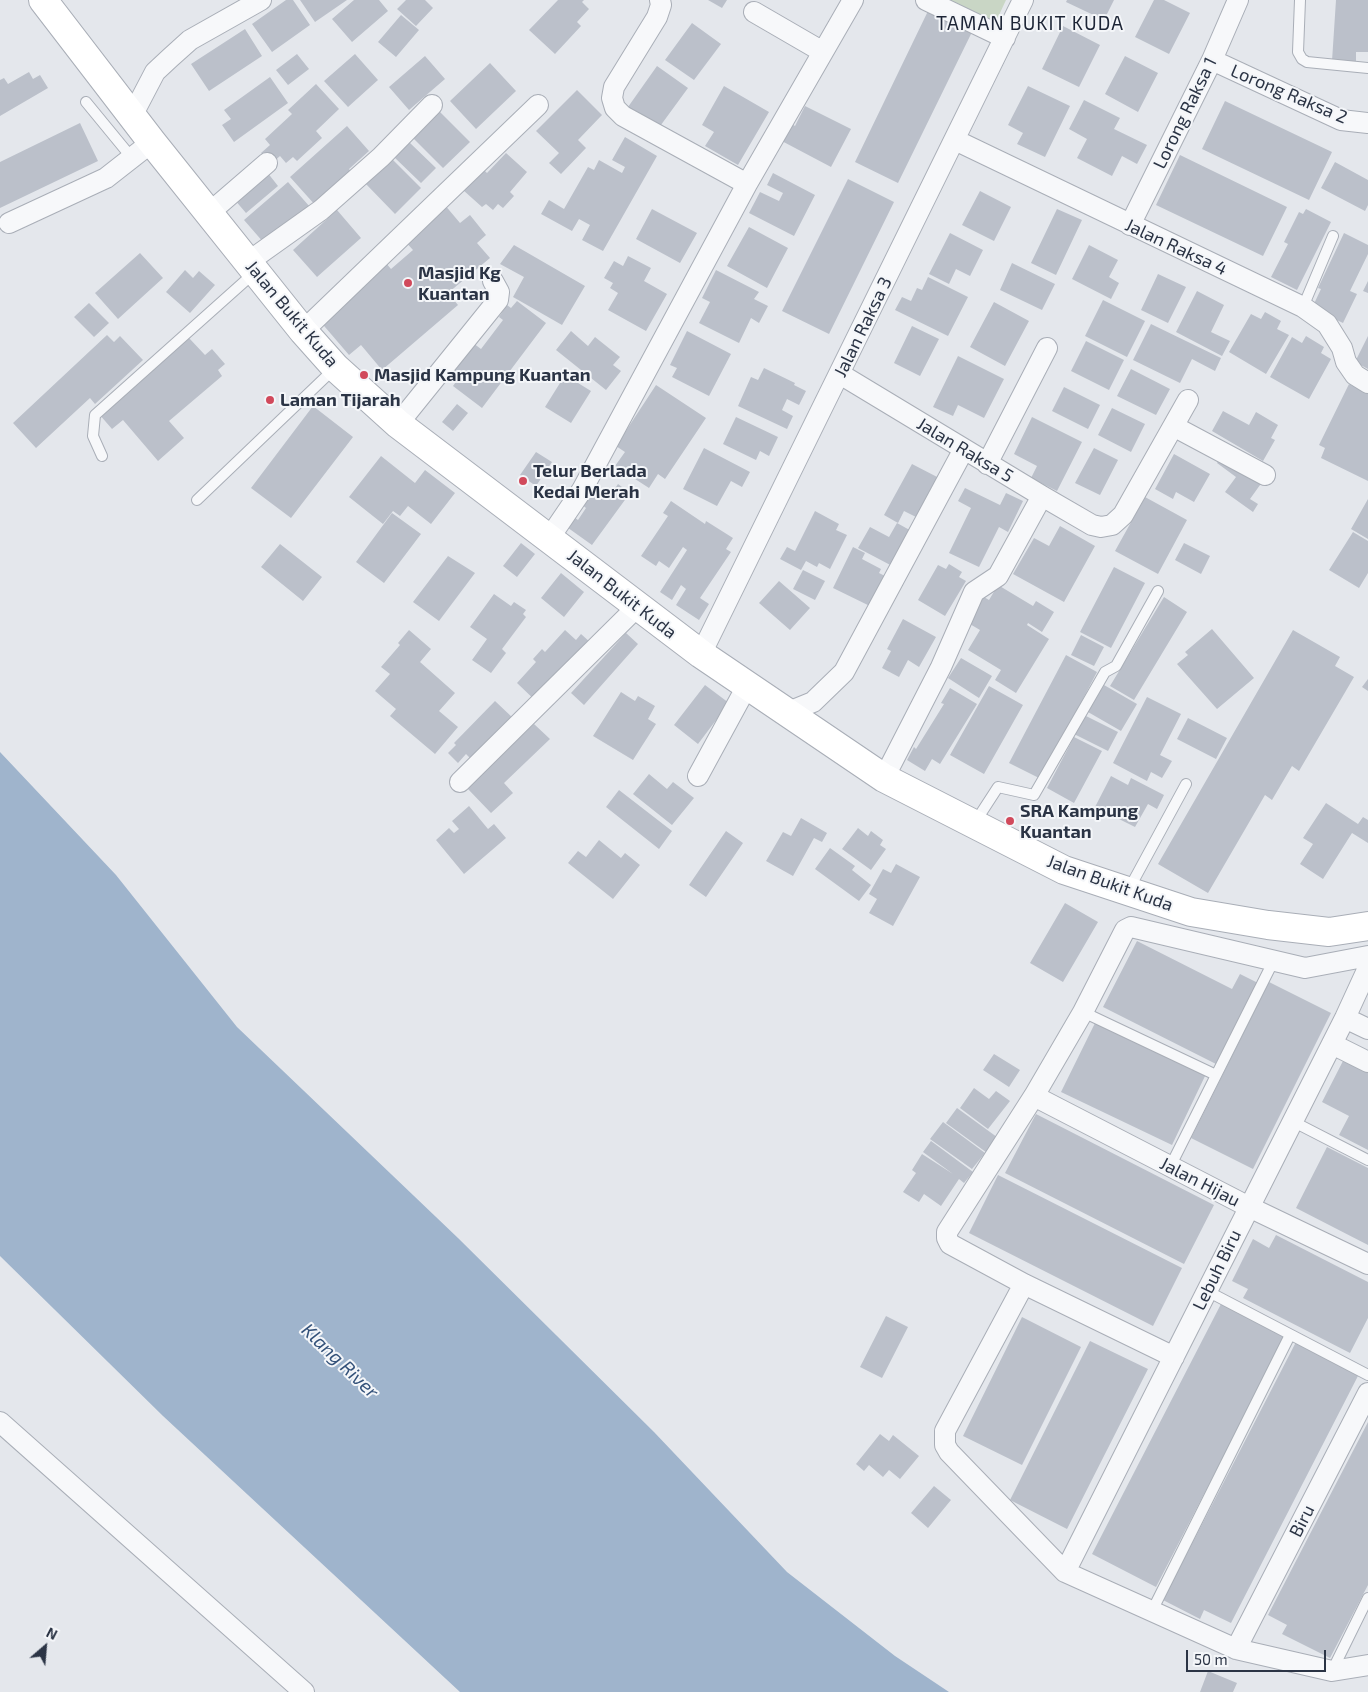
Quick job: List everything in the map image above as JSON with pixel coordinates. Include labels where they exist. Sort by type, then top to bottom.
[{"type":"street","name":"Jalan Bukit Kuda","points":[[44,0],[132,116],[142,150],[209,213],[303,331],[336,368],[398,424],[550,537],[701,654],[884,778],[1064,870],[1191,912],[1268,926],[1329,932],[1368,926]]},
{"type":"street","points":[[132,116],[156,72],[190,40],[261,0]]},
{"type":"street","points":[[660,0],[661,4],[657,16],[614,86],[612,98],[615,108],[623,116],[747,184]]},
{"type":"street","points":[[550,537],[582,490],[747,184],[853,0]]},
{"type":"street","points":[[926,0],[1005,38]]},
{"type":"street","name":"Jalan Raksa 3","points":[[701,654],[956,140],[1023,0]]},
{"type":"street","name":"Lorong Raksa 1","points":[[1130,225],[1212,60],[1238,0]]},
{"type":"street","points":[[754,12],[823,52]]},
{"type":"street","name":"Lorong Raksa 2","points":[[1212,60],[1341,120],[1368,123]]},
{"type":"street","points":[[252,267],[381,157],[432,105]]},
{"type":"street","points":[[303,331],[538,105]]},
{"type":"street","name":"Jalan Raksa 4","points":[[956,140],[1303,307],[1327,324],[1342,348],[1346,362],[1355,375],[1368,383]]},
{"type":"street","points":[[9,223],[106,178],[142,150]]},
{"type":"street","points":[[209,213],[267,163]]},
{"type":"street","points":[[398,424],[498,300],[499,292],[493,281]]},
{"type":"street","points":[[987,464],[1046,348]]},
{"type":"street","name":"Jalan Raksa 5","points":[[840,374],[987,464],[1092,525],[1102,527],[1112,525],[1123,515],[1175,427]]},
{"type":"street","points":[[1188,400],[1175,427],[1265,475]]},
{"type":"street","points":[[786,713],[813,702],[844,672],[964,449]]},
{"type":"street","points":[[884,778],[941,667],[974,592],[998,576],[1042,496]]},
{"type":"street","points":[[460,782],[638,606]]},
{"type":"street","points":[[698,776],[747,686]]},
{"type":"street","points":[[1174,1357],[1024,1284],[950,1244],[947,1232],[1034,1096],[1083,1012],[1126,930],[1131,926],[1273,962],[1305,968],[1368,956]]},
{"type":"street","name":"Lebuh Biru","points":[[1066,1572],[1345,1018],[1368,968]]},
{"type":"street","points":[[1345,1018],[1368,1029]]},
{"type":"street","points":[[1332,1044],[1368,1062]]},
{"type":"street","name":"Jalan Hijau","points":[[1034,1096],[1249,1207],[1368,1264]]},
{"type":"street","points":[[1024,1284],[946,1431],[945,1445],[1066,1572],[1236,1649],[1332,1671],[1368,1665]]},
{"type":"street","name":"Biru","points":[[1236,1649],[1368,1393]]},
{"type":"street","points":[[0,1422],[304,1692]]},
{"type":"lane","points":[[1300,0],[1298,52],[1302,59],[1307,62],[1368,68]]},
{"type":"lane","points":[[86,102],[142,150]]},
{"type":"lane","points":[[1303,307],[1333,236]]},
{"type":"lane","points":[[102,456],[93,436],[95,415],[252,267]]},
{"type":"lane","points":[[197,500],[336,368]]},
{"type":"lane","points":[[973,825],[998,787],[1034,795],[1105,672],[1116,666],[1158,591]]},
{"type":"lane","points":[[1128,892],[1186,784]]},
{"type":"lane","points":[[1170,1167],[1273,962]]},
{"type":"lane","points":[[1083,1012],[1216,1075]]},
{"type":"lane","points":[[1292,1121],[1368,1160]]},
{"type":"lane","points":[[1207,1291],[1368,1375]]},
{"type":"lane","points":[[1152,1611],[1290,1335]]},
{"type":"lane","points":[[1332,1671],[1368,1598]]},
{"type":"green space","points":[[941,0],[1006,0],[994,26]]},
{"type":"water","name":"Klang River","points":[[0,752],[116,875],[237,1027],[458,1238],[654,1432],[787,1572],[895,1656],[949,1692],[460,1692],[163,1416],[0,1256]]},
{"type":"building","points":[[286,0],[293,0],[310,25],[272,52],[252,24]]},
{"type":"building","points":[[300,0],[347,0],[315,22]]},
{"type":"building","points":[[354,0],[379,0],[388,11],[352,42],[332,19]]},
{"type":"building","points":[[406,0],[425,0],[433,8],[416,26],[397,9]]},
{"type":"building","points":[[558,0],[584,0],[582,2],[589,9],[577,22],[581,26],[555,54],[529,30]]},
{"type":"building","points":[[708,0],[727,0],[722,8]]},
{"type":"building","points":[[1067,0],[1114,0],[1104,20],[1066,2]]},
{"type":"building","points":[[1154,0],[1164,0],[1190,13],[1169,54],[1135,37]]},
{"type":"building","points":[[1336,0],[1368,0],[1368,52],[1356,52],[1356,63],[1332,61]]},
{"type":"building","points":[[928,11],[972,32],[898,183],[855,162]]},
{"type":"building","points":[[401,15],[419,30],[396,57],[378,42]]},
{"type":"building","points":[[692,23],[721,44],[694,80],[665,60]]},
{"type":"building","points":[[1063,26],[1100,45],[1079,87],[1042,69]]},
{"type":"building","points":[[245,29],[262,56],[209,91],[191,64]]},
{"type":"building","points":[[297,54],[309,69],[288,85],[276,70]]},
{"type":"building","points":[[355,54],[378,80],[348,107],[324,81]]},
{"type":"building","points":[[425,56],[445,79],[409,110],[389,87]]},
{"type":"building","points":[[1125,56],[1158,73],[1138,112],[1105,94]]},
{"type":"building","points":[[490,63],[516,91],[476,129],[450,101]]},
{"type":"building","points":[[657,66],[688,88],[658,129],[628,107]]},
{"type":"building","points":[[29,72],[33,79],[40,75],[48,88],[0,116],[0,80],[4,78],[8,84]]},
{"type":"building","points":[[270,77],[288,103],[234,142],[222,125],[231,119],[224,110]]},
{"type":"building","points":[[316,84],[339,109],[316,131],[322,138],[297,161],[293,157],[286,163],[280,156],[271,164],[261,153],[270,145],[265,139],[292,114],[288,110]]},
{"type":"building","points":[[724,86],[769,112],[738,165],[705,146],[714,132],[702,125]]},
{"type":"building","points":[[1028,86],[1070,106],[1045,157],[1017,144],[1023,133],[1008,125]]},
{"type":"building","points":[[577,90],[602,115],[578,140],[586,148],[561,174],[549,163],[559,153],[536,131]]},
{"type":"building","points":[[1084,100],[1120,118],[1114,129],[1147,145],[1137,164],[1122,156],[1112,176],[1077,158],[1087,139],[1069,129]]},
{"type":"building","points":[[1225,101],[1332,152],[1309,200],[1202,149]]},
{"type":"building","points":[[805,106],[851,129],[831,167],[778,139],[788,122],[795,126]]},
{"type":"building","points":[[436,108],[470,142],[443,168],[409,134]]},
{"type":"building","points":[[80,123],[98,161],[0,208],[0,162]]},
{"type":"building","points":[[347,126],[369,151],[349,169],[352,173],[316,206],[290,177]]},
{"type":"building","points":[[625,137],[657,156],[603,251],[582,240],[590,225],[579,219],[572,231],[541,214],[549,200],[564,209],[588,167],[594,170],[599,160],[622,173],[625,167],[612,160]]},
{"type":"building","points":[[409,142],[436,168],[421,183],[394,157]]},
{"type":"building","points":[[506,153],[527,172],[510,192],[514,196],[503,208],[498,204],[493,210],[486,204],[482,207],[463,190],[482,168],[487,173]]},
{"type":"building","points":[[1180,155],[1287,207],[1263,256],[1156,205]]},
{"type":"building","points":[[391,158],[421,188],[395,214],[365,183]]},
{"type":"building","points":[[1335,162],[1368,180],[1368,205],[1365,211],[1321,188]]},
{"type":"building","points":[[267,172],[278,186],[246,213],[234,199]]},
{"type":"building","points":[[773,173],[815,195],[794,236],[749,213],[760,192],[779,201],[783,193],[767,185]]},
{"type":"building","points":[[848,179],[894,202],[829,334],[782,311]]},
{"type":"building","points":[[288,182],[310,207],[264,243],[244,220]]},
{"type":"building","points":[[980,191],[1011,207],[994,241],[962,225]]},
{"type":"building","points":[[444,204],[460,223],[470,215],[486,235],[477,243],[490,258],[448,293],[458,305],[382,370],[361,345],[349,355],[319,320],[386,263],[391,269],[413,250],[403,239]]},
{"type":"building","points":[[652,209],[697,233],[680,263],[636,239]]},
{"type":"building","points":[[1057,209],[1082,220],[1056,275],[1031,263]]},
{"type":"building","points":[[1306,209],[1331,222],[1297,290],[1271,277],[1288,244],[1284,242],[1299,212],[1303,214]]},
{"type":"building","points":[[337,210],[361,238],[317,277],[293,250]]},
{"type":"building","points":[[749,227],[788,248],[767,288],[727,266]]},
{"type":"building","points":[[950,233],[983,250],[970,276],[956,269],[949,284],[929,274]]},
{"type":"building","points":[[1344,233],[1368,245],[1368,254],[1350,291],[1357,294],[1343,323],[1312,308],[1321,289],[1318,288]]},
{"type":"building","points":[[514,245],[585,286],[562,325],[513,297],[524,277],[500,264]]},
{"type":"building","points":[[1089,245],[1118,260],[1109,277],[1119,283],[1111,299],[1072,279]]},
{"type":"building","points":[[140,253],[163,278],[118,319],[95,293]]},
{"type":"building","points":[[628,256],[651,268],[644,281],[667,294],[646,331],[608,310],[618,293],[610,288],[613,283],[604,278],[614,261],[623,266]]},
{"type":"building","points":[[1012,263],[1055,284],[1042,310],[1000,290]]},
{"type":"building","points":[[185,270],[193,278],[199,271],[215,285],[190,313],[166,292]]},
{"type":"building","points":[[716,270],[759,292],[754,299],[768,306],[759,323],[751,318],[739,343],[699,323],[710,302],[702,298]]},
{"type":"building","points":[[1158,274],[1186,287],[1168,323],[1141,310]]},
{"type":"building","points":[[928,277],[968,297],[948,336],[895,310],[902,297],[911,301],[917,288],[922,290]]},
{"type":"building","points":[[1368,281],[1368,293],[1363,291]]},
{"type":"building","points":[[1197,291],[1224,305],[1211,332],[1230,341],[1222,356],[1176,332]]},
{"type":"building","points":[[1103,300],[1145,321],[1127,357],[1085,336]]},
{"type":"building","points":[[517,301],[546,323],[482,408],[453,386],[460,376],[453,370],[473,343],[481,349],[503,320],[499,317],[507,305],[511,308]]},
{"type":"building","points":[[994,302],[1029,321],[1005,366],[970,347]]},
{"type":"building","points":[[89,303],[109,323],[94,337],[74,317]]},
{"type":"building","points":[[1265,312],[1281,321],[1277,329],[1289,335],[1266,374],[1229,352],[1251,314],[1261,319]]},
{"type":"building","points":[[1151,324],[1221,358],[1215,371],[1192,359],[1180,383],[1133,360]]},
{"type":"building","points":[[912,326],[939,339],[920,376],[894,363]]},
{"type":"building","points":[[571,331],[588,346],[595,337],[620,357],[613,365],[621,371],[606,390],[556,350]]},
{"type":"building","points":[[687,331],[731,354],[709,396],[672,377],[677,368],[670,365]]},
{"type":"building","points":[[107,335],[114,342],[120,336],[143,360],[95,404],[90,398],[36,448],[13,423]]},
{"type":"building","points":[[1306,336],[1324,347],[1321,353],[1331,359],[1309,399],[1270,377],[1292,337],[1302,343]]},
{"type":"building","points":[[1368,336],[1368,369],[1355,362]]},
{"type":"building","points":[[189,338],[205,355],[212,349],[225,364],[218,370],[222,376],[169,421],[184,438],[158,461],[123,420],[112,429],[99,414]]},
{"type":"building","points":[[1086,341],[1124,360],[1109,390],[1071,371]]},
{"type":"building","points":[[958,356],[1004,379],[984,418],[958,405],[953,416],[933,407]]},
{"type":"building","points":[[764,368],[795,383],[794,385],[806,391],[799,405],[787,399],[782,410],[793,416],[787,429],[738,406],[751,377],[758,380]]},
{"type":"building","points":[[1131,369],[1170,389],[1156,415],[1117,396]]},
{"type":"building","points":[[565,375],[591,391],[571,423],[545,407]]},
{"type":"building","points":[[1349,384],[1368,393],[1368,481],[1321,458],[1325,448],[1319,445]]},
{"type":"building","points":[[656,385],[706,418],[665,479],[658,474],[649,488],[615,466],[625,452],[616,446]]},
{"type":"building","points":[[1064,387],[1100,405],[1088,429],[1052,411]]},
{"type":"building","points":[[457,404],[468,413],[453,431],[442,422]]},
{"type":"building","points":[[313,406],[353,437],[291,518],[251,488]]},
{"type":"building","points":[[1112,408],[1145,424],[1131,452],[1098,435]]},
{"type":"building","points":[[1223,411],[1249,425],[1256,412],[1278,425],[1271,438],[1275,440],[1263,461],[1212,431]]},
{"type":"building","points":[[736,417],[778,437],[769,456],[760,451],[756,460],[723,444]]},
{"type":"building","points":[[1032,417],[1082,442],[1057,491],[1031,478],[1037,466],[1014,454]]},
{"type":"building","points":[[704,448],[750,472],[742,487],[731,481],[717,506],[683,489]]},
{"type":"building","points":[[1094,448],[1118,460],[1100,495],[1075,483]]},
{"type":"building","points":[[1226,450],[1265,478],[1250,499],[1258,504],[1253,512],[1225,492],[1236,477],[1217,463]]},
{"type":"building","points":[[536,452],[552,462],[536,486],[520,475]]},
{"type":"building","points":[[1174,454],[1210,474],[1194,502],[1176,492],[1173,499],[1155,489]]},
{"type":"building","points":[[381,456],[415,483],[425,470],[455,493],[431,524],[408,506],[400,516],[393,511],[383,524],[349,497]]},
{"type":"building","points":[[912,464],[941,479],[920,519],[904,511],[898,523],[884,515]]},
{"type":"building","points":[[593,484],[610,496],[618,484],[630,493],[592,545],[564,525],[571,515],[578,520],[586,508],[580,503]]},
{"type":"building","points":[[965,488],[1000,505],[1006,493],[1023,501],[1008,532],[999,527],[979,567],[949,553],[971,508],[958,501]]},
{"type":"building","points":[[1145,497],[1187,520],[1158,574],[1115,551]]},
{"type":"building","points":[[1368,499],[1368,539],[1351,529]]},
{"type":"building","points":[[671,501],[705,524],[706,521],[733,538],[726,549],[731,552],[700,598],[709,604],[699,620],[676,605],[686,589],[681,585],[672,600],[660,592],[687,550],[683,547],[669,568],[659,561],[656,566],[641,556],[668,516],[663,513]]},
{"type":"building","points":[[815,511],[839,524],[836,530],[847,535],[830,569],[819,563],[817,567],[806,561],[801,570],[780,559],[787,547],[795,551]]},
{"type":"building","points":[[392,513],[421,534],[384,583],[356,562]]},
{"type":"building","points":[[897,523],[915,533],[896,568],[858,548],[870,527],[889,537]]},
{"type":"building","points":[[1060,526],[1095,546],[1064,602],[1013,574],[1034,538],[1049,546]]},
{"type":"building","points":[[1353,532],[1368,541],[1368,573],[1359,588],[1329,570]]},
{"type":"building","points":[[521,543],[535,554],[517,577],[503,566]]},
{"type":"building","points":[[1184,543],[1210,556],[1201,574],[1175,560]]},
{"type":"building","points":[[280,544],[322,577],[303,601],[261,567]]},
{"type":"building","points":[[853,547],[865,553],[862,559],[881,569],[879,573],[891,579],[876,609],[833,588]]},
{"type":"building","points":[[448,556],[475,573],[439,621],[413,602]]},
{"type":"building","points":[[949,564],[962,572],[959,577],[966,581],[945,616],[918,600],[938,565],[946,569]]},
{"type":"building","points":[[1114,567],[1145,583],[1111,648],[1080,632]]},
{"type":"building","points":[[803,570],[825,581],[815,600],[793,589]]},
{"type":"building","points":[[561,573],[584,592],[564,617],[541,598]]},
{"type":"building","points":[[779,581],[810,608],[790,630],[759,603]]},
{"type":"building","points":[[998,585],[1033,606],[1036,601],[1054,612],[1042,632],[1028,623],[1027,625],[1049,639],[1016,693],[995,680],[1001,670],[968,650],[980,630],[953,614],[969,588],[989,600]]},
{"type":"building","points":[[494,594],[511,606],[514,602],[526,610],[523,614],[526,617],[502,649],[506,653],[491,673],[472,660],[487,639],[470,627]]},
{"type":"building","points":[[1164,597],[1187,612],[1134,700],[1110,686]]},
{"type":"building","points":[[903,619],[936,637],[919,667],[908,660],[899,677],[882,668],[891,651],[887,649]]},
{"type":"building","points":[[1212,629],[1254,678],[1217,709],[1177,664],[1188,655],[1185,652]]},
{"type":"building","points":[[409,630],[431,649],[420,662],[455,693],[439,711],[458,727],[435,754],[390,716],[396,709],[375,691],[390,674],[381,667],[400,645],[398,643]]},
{"type":"building","points":[[565,630],[576,640],[581,634],[591,643],[540,705],[517,683],[536,662],[533,659],[542,649],[545,652]]},
{"type":"building","points":[[1293,630],[1340,657],[1335,666],[1354,677],[1299,771],[1292,766],[1272,800],[1265,795],[1208,893],[1158,864]]},
{"type":"building","points":[[626,633],[638,644],[584,705],[571,693]]},
{"type":"building","points":[[1081,635],[1104,647],[1094,666],[1071,655]]},
{"type":"building","points":[[1066,655],[1097,672],[1041,779],[1009,763]]},
{"type":"building","points":[[961,658],[992,676],[979,698],[948,678]]},
{"type":"building","points":[[1368,679],[1368,691],[1362,687]]},
{"type":"building","points":[[705,685],[729,703],[698,744],[674,725]]},
{"type":"building","points":[[1104,685],[1137,704],[1121,731],[1088,712]]},
{"type":"building","points":[[989,686],[1023,705],[984,774],[950,755]]},
{"type":"building","points":[[950,688],[977,704],[940,764],[932,759],[925,771],[907,760],[944,704],[941,703]]},
{"type":"building","points":[[621,692],[635,701],[638,696],[655,706],[648,719],[656,724],[633,760],[593,736]]},
{"type":"building","points":[[1147,697],[1181,714],[1160,755],[1172,761],[1162,778],[1151,772],[1147,781],[1113,763]]},
{"type":"building","points":[[495,701],[514,719],[473,761],[466,754],[458,763],[448,753],[456,745],[454,743]]},
{"type":"building","points":[[1084,715],[1118,732],[1108,751],[1074,734]]},
{"type":"building","points":[[1188,718],[1227,738],[1216,759],[1177,739]]},
{"type":"building","points":[[534,724],[550,739],[504,783],[513,793],[491,813],[467,788]]},
{"type":"building","points":[[1074,737],[1102,751],[1074,803],[1047,788]]},
{"type":"building","points":[[649,774],[667,789],[673,782],[694,798],[672,825],[633,794]]},
{"type":"building","points":[[1111,776],[1128,785],[1131,778],[1164,795],[1157,809],[1148,804],[1135,827],[1095,807]]},
{"type":"building","points":[[619,790],[672,831],[659,849],[606,807]]},
{"type":"building","points":[[1326,803],[1358,824],[1363,817],[1368,820],[1368,843],[1352,833],[1323,879],[1300,864],[1313,844],[1303,838]]},
{"type":"building","points":[[469,806],[488,829],[494,824],[506,838],[464,874],[436,840],[449,828],[454,833],[459,829],[452,821]]},
{"type":"building","points":[[801,818],[827,833],[822,842],[814,838],[793,876],[766,861],[783,832],[791,836]]},
{"type":"building","points":[[858,828],[868,836],[871,831],[883,840],[880,845],[886,849],[871,870],[842,849]]},
{"type":"building","points":[[726,831],[743,843],[706,897],[689,885]]},
{"type":"building","points":[[599,840],[621,858],[625,853],[640,865],[613,899],[568,863],[578,851],[586,857]]},
{"type":"building","points":[[830,848],[855,866],[852,870],[871,885],[859,901],[815,869]]},
{"type":"building","points":[[896,864],[920,877],[893,926],[869,913],[877,899],[869,894],[883,869],[891,873]]},
{"type":"building","points":[[1065,903],[1098,922],[1063,982],[1030,963]]},
{"type":"building","points":[[1137,941],[1232,989],[1240,974],[1258,983],[1216,1064],[1103,1007]]},
{"type":"building","points":[[1269,982],[1331,1013],[1253,1169],[1191,1138]]},
{"type":"building","points":[[1096,1021],[1206,1074],[1172,1145],[1061,1092]]},
{"type":"building","points":[[994,1054],[1020,1070],[1009,1087],[983,1070]]},
{"type":"building","points":[[1344,1059],[1368,1071],[1368,1150],[1339,1135],[1349,1116],[1322,1102]]},
{"type":"building","points":[[974,1088],[989,1099],[996,1091],[1010,1101],[988,1129],[960,1108]]},
{"type":"building","points":[[957,1108],[1001,1140],[990,1155],[946,1123]]},
{"type":"building","points":[[1036,1114],[1214,1205],[1184,1264],[1005,1173]]},
{"type":"building","points":[[943,1122],[985,1153],[972,1169],[930,1139]]},
{"type":"building","points":[[931,1141],[973,1172],[964,1183],[959,1179],[941,1206],[924,1194],[919,1202],[903,1192],[916,1173],[912,1170],[922,1154],[953,1174],[923,1152]]},
{"type":"building","points":[[1327,1147],[1368,1168],[1368,1245],[1296,1208]]},
{"type":"building","points":[[998,1175],[1182,1268],[1153,1326],[969,1233]]},
{"type":"building","points":[[1276,1235],[1368,1282],[1368,1318],[1350,1353],[1243,1298],[1248,1289],[1232,1281],[1253,1239],[1269,1248]]},
{"type":"building","points":[[1221,1304],[1285,1337],[1156,1587],[1092,1554]]},
{"type":"building","points":[[886,1316],[908,1327],[882,1378],[860,1367]]},
{"type":"building","points":[[1022,1317],[1081,1347],[1022,1465],[963,1436]]},
{"type":"building","points":[[1090,1341],[1148,1369],[1067,1529],[1010,1500]]},
{"type":"building","points":[[1296,1342],[1359,1374],[1231,1623],[1204,1610],[1200,1619],[1163,1600]]},
{"type":"building","points":[[1368,1422],[1368,1585],[1330,1658],[1282,1634],[1287,1625],[1268,1615]]},
{"type":"building","points":[[880,1434],[889,1441],[893,1435],[919,1456],[900,1479],[889,1470],[883,1477],[869,1465],[864,1471],[856,1464]]},
{"type":"building","points":[[934,1486],[951,1500],[928,1528],[911,1513]]},
{"type":"building","points":[[1208,1671],[1237,1683],[1233,1692],[1200,1692]]},
{"type":"place","name":"Masjid Kg Kuantan","points":[[408,283]]},
{"type":"place","name":"Masjid Kampung Kuantan","points":[[364,375]]},
{"type":"place","name":"Laman Tijarah","points":[[270,400]]},
{"type":"place","name":"Telur Berlada Kedai Merah","points":[[523,481]]},
{"type":"place","name":"SRA Kampung Kuantan","points":[[1010,821]]},
{"type":"district","name":"TAMAN BUKIT KUDA","points":[[1030,24]]}]
